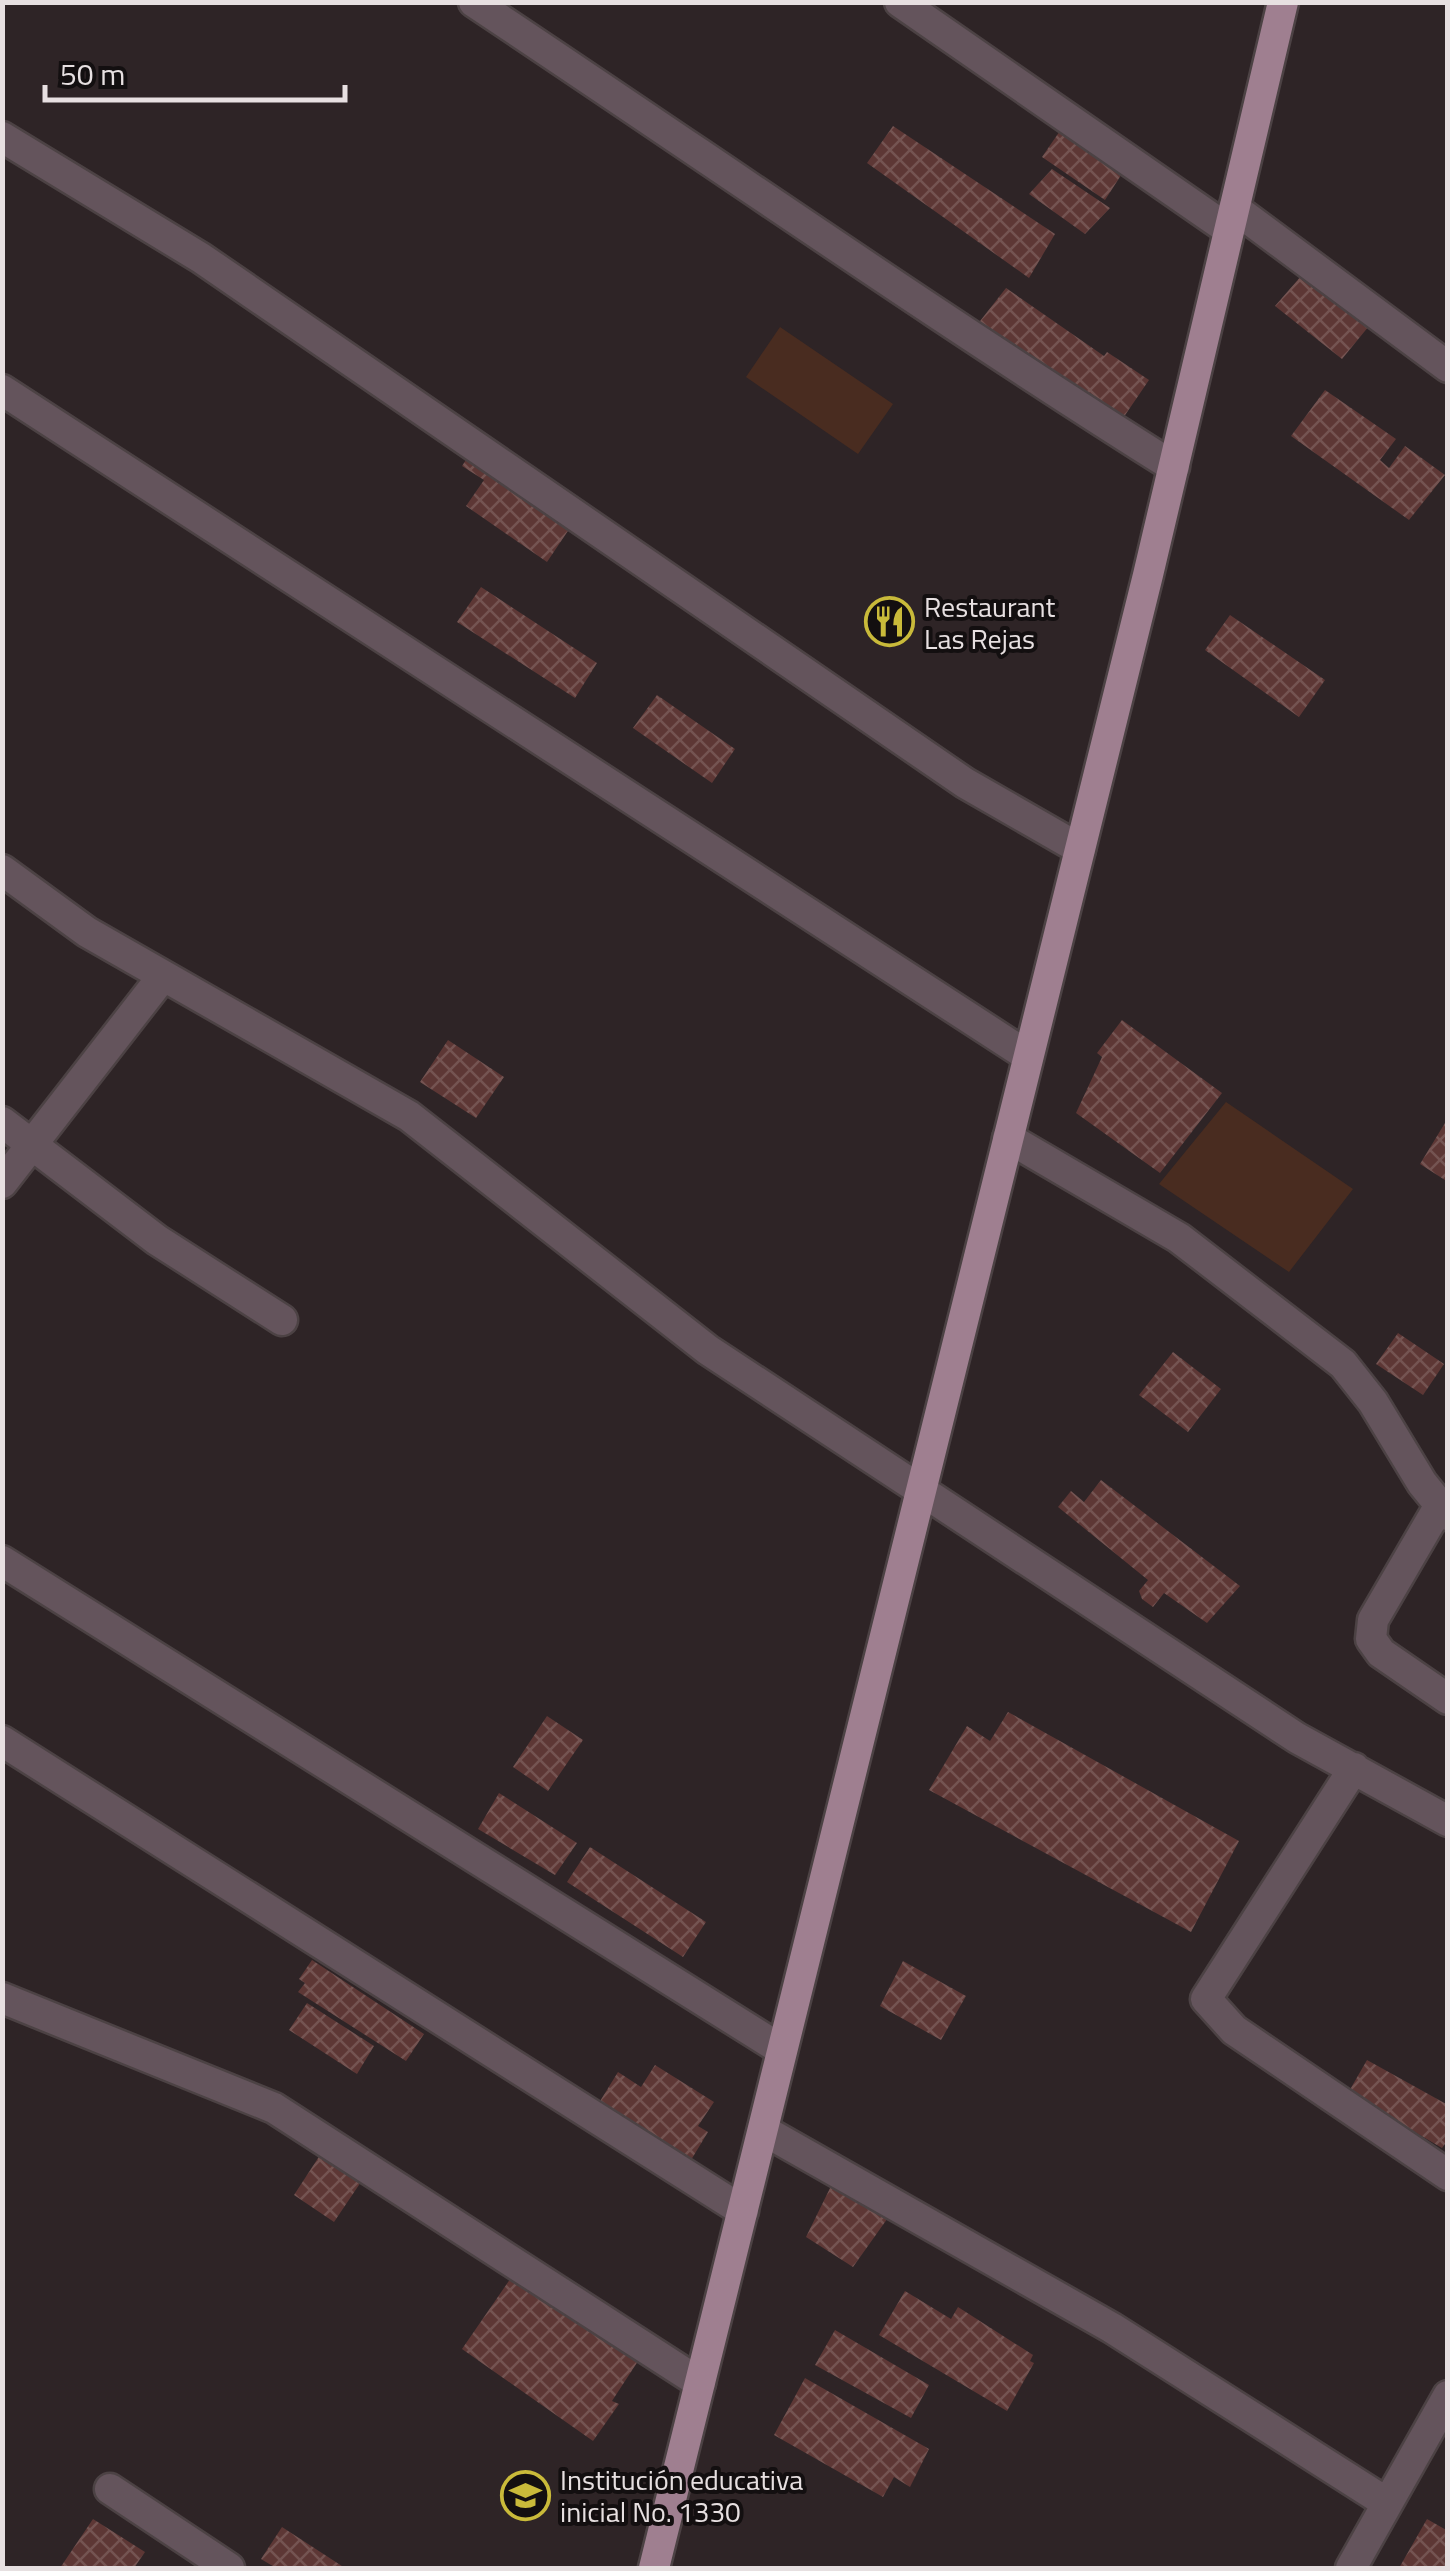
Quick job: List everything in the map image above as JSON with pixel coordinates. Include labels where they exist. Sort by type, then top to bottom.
[{"type":"main road","points":[[654,2568],[1174,467],[1283,2]]},
{"type":"street","points":[[474,2],[858,256],[1026,374],[1174,467]]},
{"type":"street","points":[[900,2],[1232,219],[1448,367]]},
{"type":"street","points":[[2,137],[202,258],[965,783],[1080,849]]},
{"type":"street","points":[[2,390],[1028,1056]]},
{"type":"street","points":[[2,870],[87,932],[409,1116],[708,1350],[1297,1738],[1448,1821]]},
{"type":"street","points":[[2,1183],[163,976]]},
{"type":"street","points":[[2,1122],[157,1240],[282,1320]]},
{"type":"street","points":[[1008,1138],[1179,1238],[1343,1364],[1374,1402],[1444,1510],[1374,1620],[1372,1639],[1381,1653],[1448,1700]]},
{"type":"street","points":[[2,1561],[782,2050]]},
{"type":"street","points":[[2,1741],[743,2211]]},
{"type":"street","points":[[1354,1768],[1206,1999],[1234,2030],[1448,2176]]},
{"type":"street","points":[[2,1998],[274,2108],[700,2383]]},
{"type":"street","points":[[763,2130],[1112,2328],[1388,2503]]},
{"type":"street","points":[[1351,2568],[1448,2396]]},
{"type":"street","points":[[110,2489],[229,2568]]},
{"type":"shaded area","points":[[780,327],[893,404],[858,454],[746,377]]},
{"type":"shaded area","points":[[1226,1102],[1353,1189],[1289,1272],[1159,1184]]},
{"type":"building","points":[[1064,125],[1127,166],[1105,200],[1042,157]]},
{"type":"building","points":[[893,126],[1055,234],[1029,278],[867,163]]},
{"type":"building","points":[[1052,169],[1110,208],[1085,234],[1029,194]]},
{"type":"building","points":[[1302,275],[1369,326],[1342,359],[1275,306]]},
{"type":"building","points":[[1006,288],[1104,356],[1107,352],[1149,380],[1119,424],[973,330]]},
{"type":"building","points":[[1325,390],[1396,439],[1380,460],[1389,468],[1405,446],[1445,475],[1409,520],[1291,436]]},
{"type":"building","points":[[473,449],[576,519],[547,562],[466,506],[484,480],[462,466]]},
{"type":"building","points":[[481,587],[597,663],[575,698],[457,622]]},
{"type":"building","points":[[1230,615],[1325,680],[1299,717],[1205,650]]},
{"type":"building","points":[[657,695],[735,749],[712,783],[633,728]]},
{"type":"building","points":[[1122,1020],[1222,1093],[1160,1173],[1076,1113],[1102,1057],[1097,1053]]},
{"type":"building","points":[[448,1040],[504,1077],[476,1118],[420,1082]]},
{"type":"building","points":[[1448,1118],[1448,1182],[1420,1164]]},
{"type":"building","points":[[1398,1333],[1444,1364],[1423,1395],[1376,1364]]},
{"type":"building","points":[[1173,1352],[1221,1389],[1188,1432],[1139,1395]]},
{"type":"building","points":[[1101,1480],[1240,1586],[1207,1623],[1164,1593],[1153,1607],[1142,1599],[1139,1591],[1148,1580],[1058,1507],[1071,1491],[1084,1502]]},
{"type":"building","points":[[1008,1712],[1239,1841],[1191,1932],[929,1790],[967,1726],[990,1741]]},
{"type":"building","points":[[547,1716],[583,1740],[548,1791],[513,1767]]},
{"type":"building","points":[[499,1793],[577,1843],[555,1875],[478,1829]]},
{"type":"building","points":[[590,1847],[706,1922],[683,1957],[567,1882]]},
{"type":"building","points":[[312,1960],[424,2034],[406,2061],[298,1992],[305,1983],[299,1979]]},
{"type":"building","points":[[903,1961],[966,1996],[941,2040],[880,2006]]},
{"type":"building","points":[[307,2003],[374,2046],[357,2074],[289,2030]]},
{"type":"building","points":[[1367,2060],[1448,2105],[1448,2140],[1442,2148],[1348,2093]]},
{"type":"building","points":[[655,2065],[714,2102],[698,2126],[708,2132],[688,2165],[597,2106],[618,2072],[641,2087]]},
{"type":"building","points":[[322,2152],[363,2179],[334,2222],[294,2195]]},
{"type":"building","points":[[834,2180],[890,2215],[853,2267],[806,2237]]},
{"type":"building","points":[[515,2272],[642,2355],[612,2401],[619,2404],[593,2441],[462,2349]]},
{"type":"building","points":[[905,2291],[951,2319],[958,2307],[1033,2355],[1030,2361],[1034,2363],[1007,2411],[879,2335]]},
{"type":"building","points":[[835,2330],[929,2385],[911,2418],[815,2365]]},
{"type":"building","points":[[805,2378],[929,2449],[910,2487],[894,2477],[883,2497],[774,2435]]},
{"type":"building","points":[[93,2519],[145,2552],[134,2568],[60,2568]]},
{"type":"building","points":[[1427,2519],[1448,2531],[1448,2568],[1399,2568]]},
{"type":"building","points":[[282,2527],[345,2568],[276,2568],[261,2559]]},
{"type":"place","name":"Restaurant Las Rejas","points":[[889,622]]},
{"type":"place","name":"Institución educativa inicial No. 1330","points":[[525,2495]]}]
